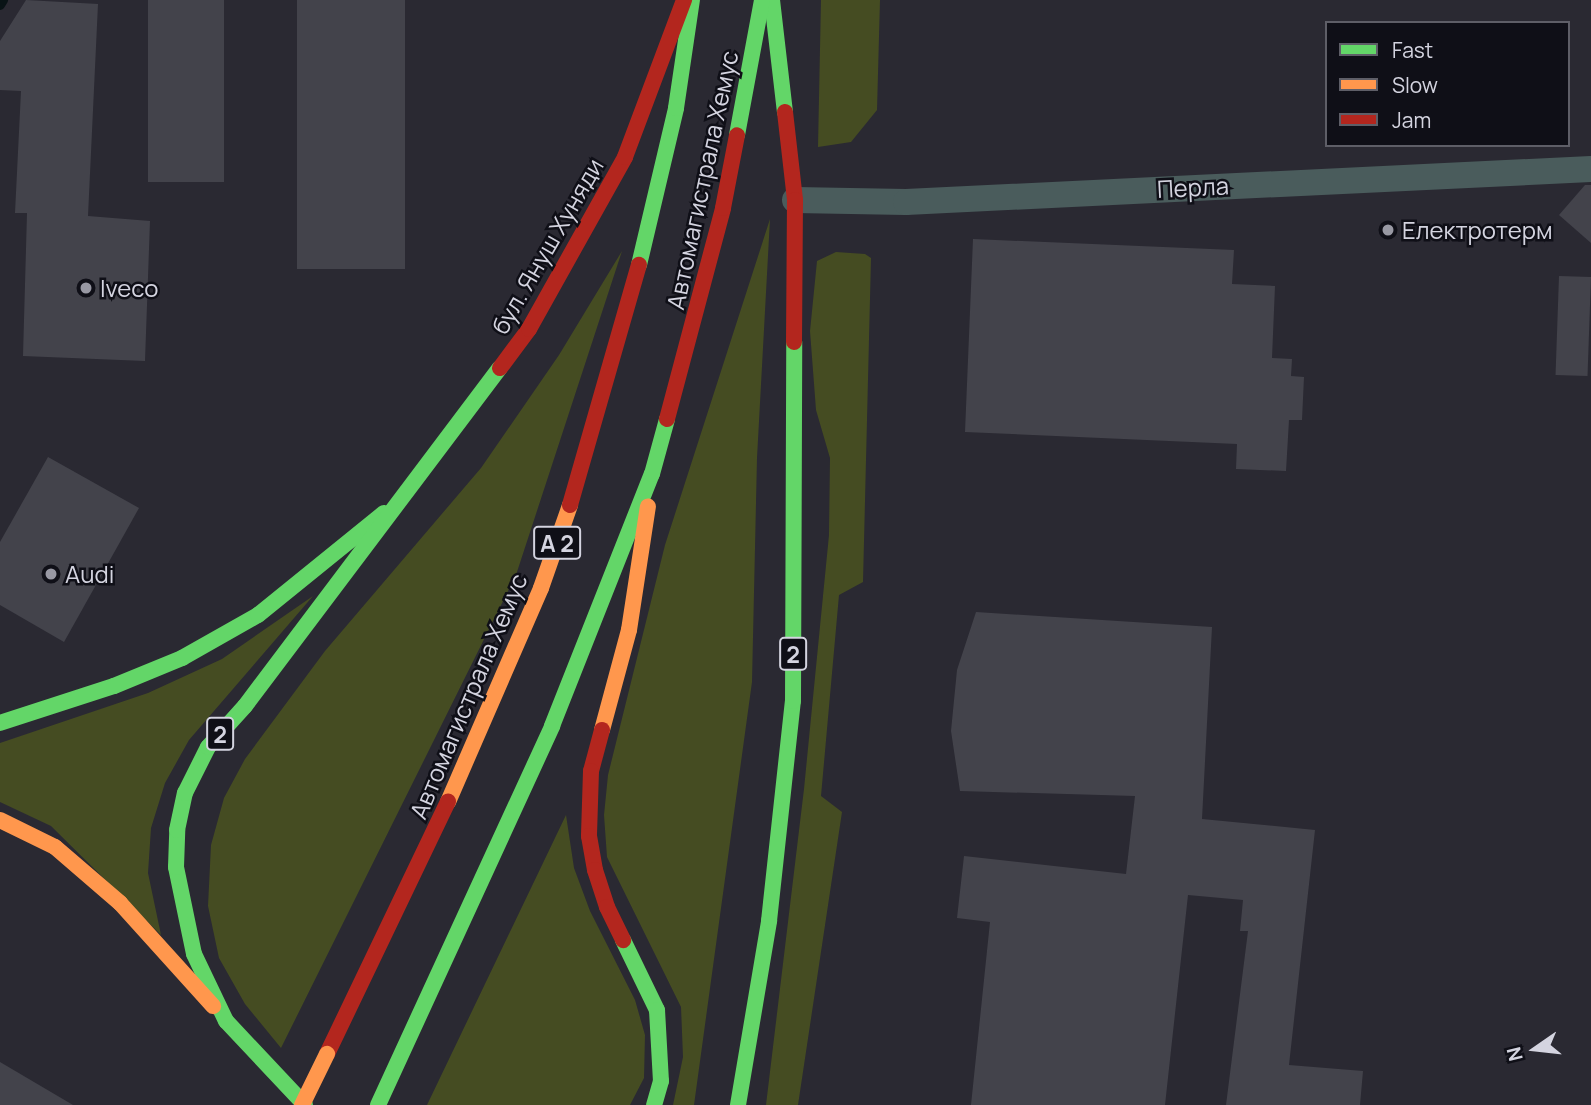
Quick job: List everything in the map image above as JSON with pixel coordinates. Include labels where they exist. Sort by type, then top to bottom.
[{"type":"main road","name":"бул. Януш Хуняди","points":[[409,493],[529,329],[590,222],[625,157],[684,0]]},
{"type":"main road","name":"Автомагистрала Хемус","points":[[303,1105],[434,833],[541,588],[580,477],[636,279],[673,122],[692,0]]},
{"type":"main road","name":"Автомагистрала Хемус","points":[[378,1105],[552,726],[652,474],[723,208],[762,0]]},
{"type":"main road","name":"2","points":[[738,1105],[769,921],[793,701],[795,200],[772,0]]},
{"type":"main road","points":[[652,474],[629,630],[591,771],[589,836],[594,870],[613,919],[657,1010],[661,1081],[654,1105]]},
{"type":"main road","points":[[0,723],[114,686],[193,652],[258,615],[409,493]]},
{"type":"main road","name":"2","points":[[303,1105],[226,1021],[194,954],[183,912],[176,867],[177,830],[185,793],[208,747],[245,706],[409,493]]},
{"type":"main road","points":[[0,820],[55,847],[120,903],[226,1021]]},
{"type":"street","name":"Перла","points":[[795,200],[906,202],[1591,169]]},
{"type":"green space","points":[[821,0],[880,0],[877,110],[851,142],[818,147]]},
{"type":"green space","points":[[770,219],[757,458],[752,682],[694,1105],[673,1105],[683,1057],[681,1007],[607,857],[604,815],[608,775],[665,545]]},
{"type":"green space","points":[[622,251],[516,575],[281,1048],[245,1004],[219,958],[208,906],[211,845],[224,798],[245,759],[325,651],[481,468],[559,355]]},
{"type":"green space","points":[[836,252],[865,254],[871,258],[863,582],[839,595],[821,796],[842,812],[798,1105],[766,1105],[804,789],[829,535],[830,458],[816,410],[810,331],[817,261]]},
{"type":"green space","points":[[313,596],[189,740],[165,783],[151,828],[148,873],[161,935],[51,826],[0,802],[0,743],[148,693],[222,659]]},
{"type":"green space","points":[[566,815],[574,868],[590,911],[635,1000],[645,1035],[644,1078],[630,1105],[427,1105]]},
{"type":"building","points":[[26,0],[98,4],[88,216],[150,221],[145,361],[23,356],[27,213],[15,213],[21,91],[0,90],[0,41]]},
{"type":"building","points":[[148,0],[224,0],[224,182],[148,182]]},
{"type":"building","points":[[297,0],[405,0],[405,269],[297,269]]},
{"type":"building","points":[[1585,185],[1591,185],[1591,243],[1559,215]]},
{"type":"building","points":[[973,239],[1234,250],[1232,284],[1275,286],[1272,358],[1292,359],[1291,376],[1304,377],[1302,420],[1289,420],[1286,471],[1236,469],[1237,444],[965,432]]},
{"type":"building","points":[[1559,276],[1591,277],[1588,376],[1556,375]]},
{"type":"building","name":"Audi","points":[[48,457],[139,508],[64,642],[0,605],[0,542]]},
{"type":"building","points":[[976,612],[1212,627],[1202,819],[1315,830],[1289,1065],[1363,1071],[1360,1105],[1226,1105],[1248,931],[1240,931],[1243,900],[1188,895],[1165,1105],[971,1105],[990,922],[957,918],[964,856],[1126,874],[1135,796],[960,791],[951,731],[957,670]]},
{"type":"building","points":[[0,1062],[73,1105],[0,1105]]},
{"type":"waterway","points":[[0,5],[3,0]]},
{"type":"traffic: fast","points":[[639,265],[676,108],[692,0]]},
{"type":"traffic: fast","points":[[737,135],[762,0]]},
{"type":"traffic: fast","points":[[772,0],[785,112]]},
{"type":"traffic: fast","points":[[738,1105],[769,921],[793,701],[794,342]]},
{"type":"traffic: fast","points":[[305,1105],[226,1021],[194,954],[176,867],[177,830],[185,793],[208,747],[245,706],[500,368]]},
{"type":"traffic: fast","points":[[378,1105],[552,726],[652,474],[667,419]]},
{"type":"traffic: fast","points":[[0,723],[114,686],[182,658],[258,615],[384,513]]},
{"type":"traffic: fast","points":[[623,940],[657,1010],[661,1081],[654,1105]]},
{"type":"traffic: slow","points":[[448,802],[541,588],[570,505]]},
{"type":"traffic: slow","points":[[602,730],[629,630],[648,506]]},
{"type":"traffic: slow","points":[[0,820],[55,847],[120,903],[213,1006]]},
{"type":"traffic: slow","points":[[302,1105],[327,1054]]},
{"type":"traffic: jam","points":[[500,368],[529,329],[625,157],[684,0]]},
{"type":"traffic: jam","points":[[785,112],[795,200],[794,342]]},
{"type":"traffic: jam","points":[[667,419],[723,208],[737,135]]},
{"type":"traffic: jam","points":[[570,505],[639,265]]},
{"type":"traffic: jam","points":[[602,730],[591,771],[589,836],[595,870],[607,907],[623,940]]},
{"type":"traffic: jam","points":[[327,1054],[448,802]]},
{"type":"place","name":"Електротерм","points":[[1388,230]]},
{"type":"place","name":"Iveco","points":[[86,288]]},
{"type":"place","name":"Audi","points":[[51,574]]}]
